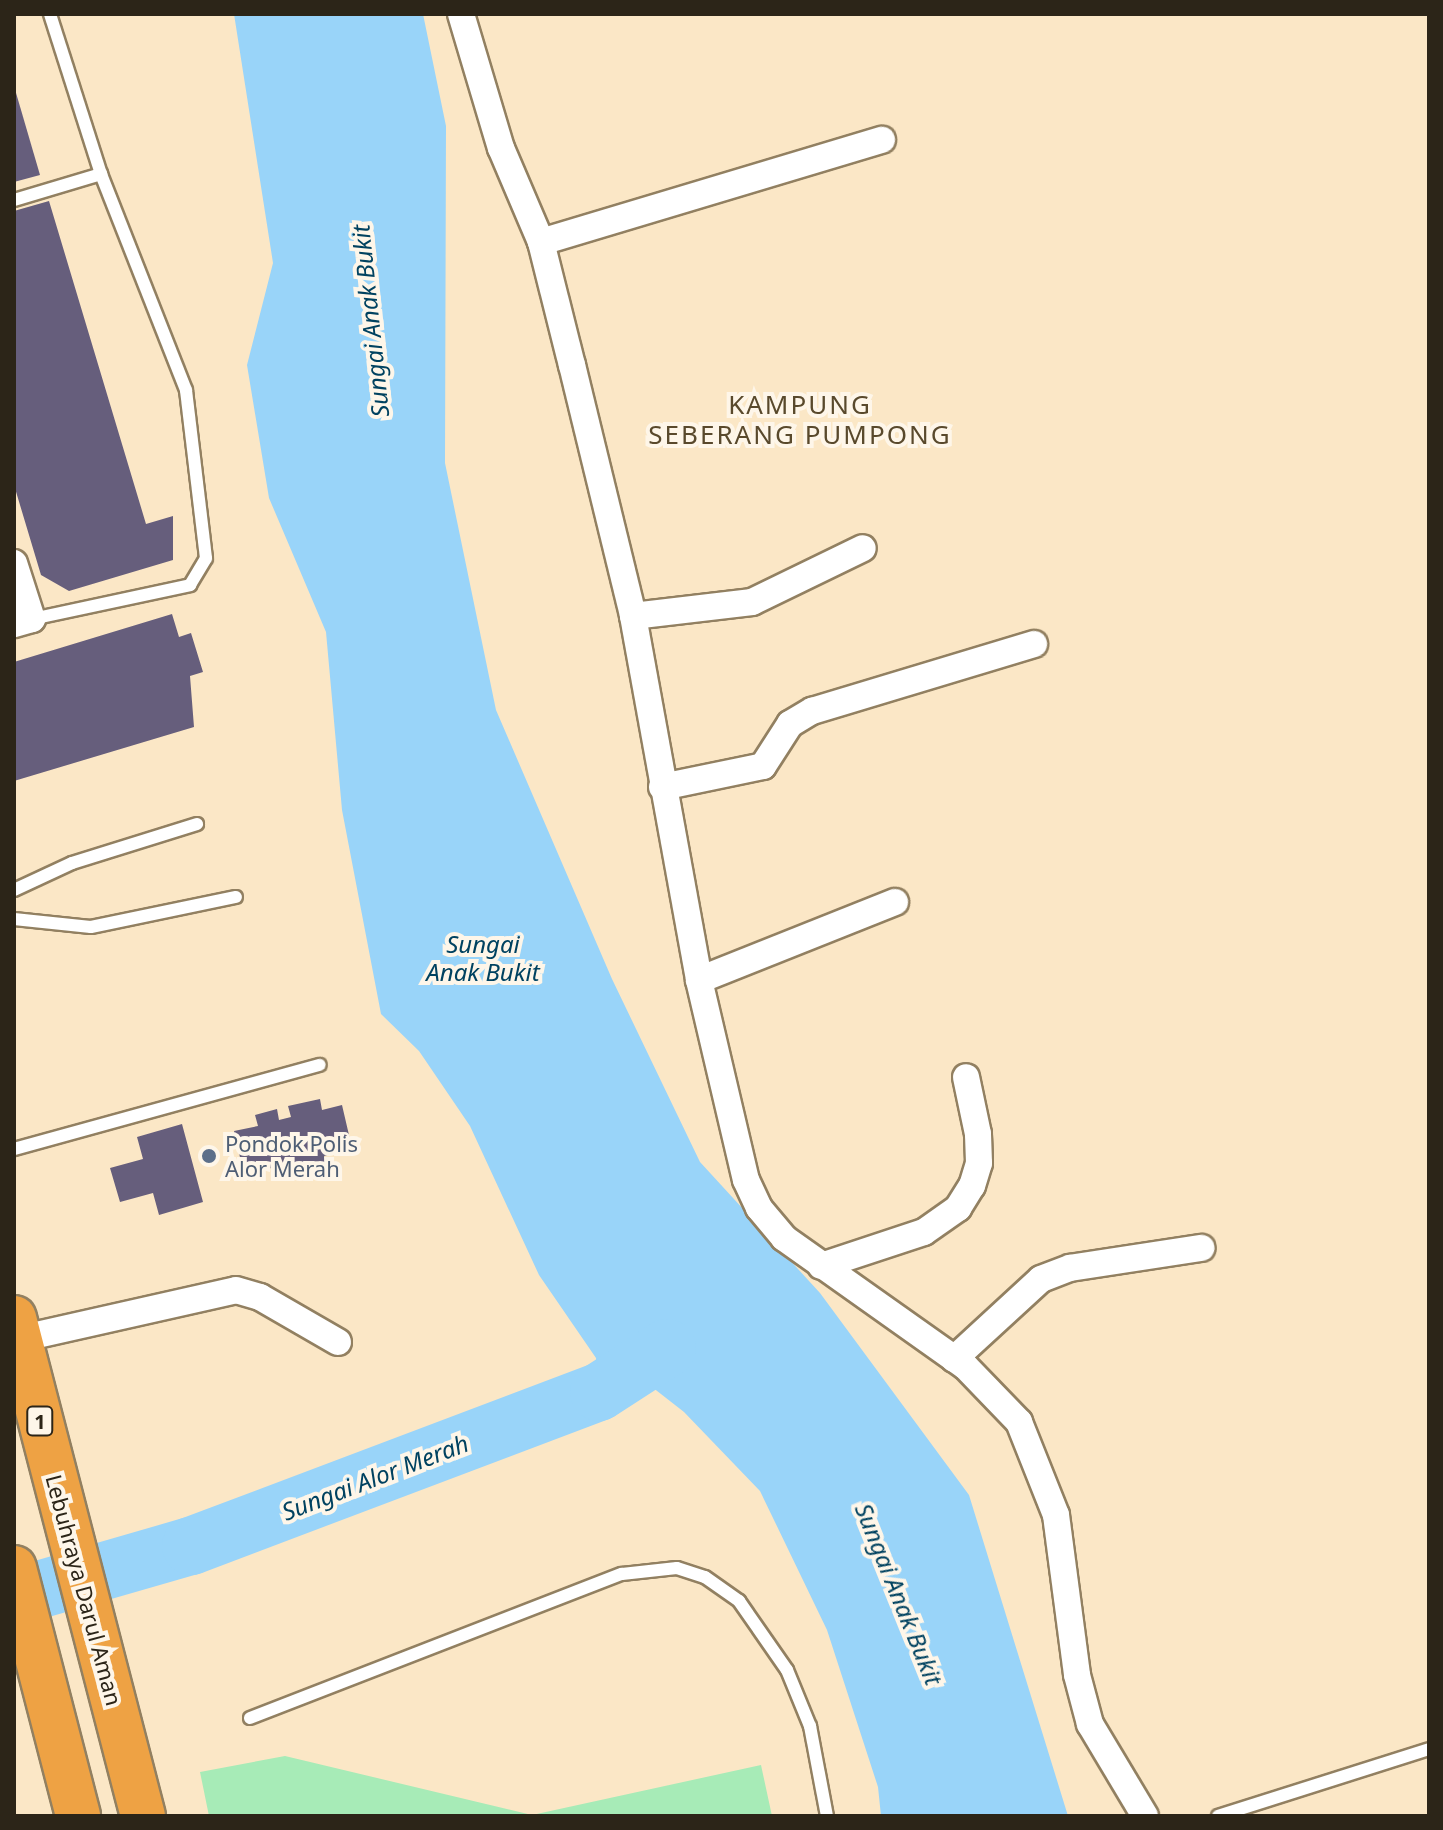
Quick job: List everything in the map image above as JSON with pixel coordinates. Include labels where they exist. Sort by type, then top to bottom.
[{"type":"highway","name":"Lebuhraya Darul Aman","points":[[16,1328],[143,1816]]},
{"type":"highway","points":[[14,1568],[78,1816]]},
{"type":"street","points":[[461,14],[501,148],[541,242],[633,616],[699,980],[746,1180],[759,1208],[784,1238],[954,1359],[1019,1422],[1037,1459],[1056,1515],[1077,1675],[1090,1724],[1145,1816]]},
{"type":"street","points":[[541,242],[882,140]]},
{"type":"street","points":[[633,616],[752,602],[863,548]]},
{"type":"street","points":[[14,563],[23,621]]},
{"type":"street","points":[[662,787],[763,766],[790,724],[812,711],[1034,644]]},
{"type":"street","points":[[699,980],[895,902]]},
{"type":"street","points":[[821,1266],[924,1232],[958,1208],[972,1186],[979,1163],[978,1134],[966,1077]]},
{"type":"street","points":[[954,1359],[1041,1279],[1070,1268],[1201,1248]]},
{"type":"street","points":[[16,1328],[236,1290],[260,1297],[338,1342]]},
{"type":"lane","points":[[23,621],[190,585],[206,558],[186,390],[101,174],[50,14]]},
{"type":"lane","points":[[14,200],[101,174]]},
{"type":"lane","points":[[14,890],[72,863],[197,824]]},
{"type":"lane","points":[[14,919],[91,927],[236,897]]},
{"type":"lane","points":[[14,1149],[320,1065]]},
{"type":"lane","points":[[250,1718],[622,1574],[677,1568],[705,1577],[739,1601],[787,1670],[810,1726],[827,1816]]},
{"type":"lane","points":[[1218,1816],[1429,1749]]},
{"type":"green space","points":[[285,1756],[532,1815],[761,1765],[772,1816],[209,1816],[200,1772]]},
{"type":"water","name":"Sungai Anak Bukit","points":[[234,14],[423,14],[446,126],[445,463],[496,710],[612,979],[700,1162],[820,1293],[969,1495],[1068,1816],[881,1816],[878,1787],[827,1630],[760,1491],[684,1412],[652,1387],[599,1392],[596,1358],[539,1275],[470,1126],[419,1051],[381,1014],[342,810],[326,632],[269,498],[247,365],[273,263]]},
{"type":"building","points":[[14,86],[40,175],[14,182]]},
{"type":"building","points":[[49,201],[146,524],[173,516],[173,560],[69,591],[41,575],[14,485],[14,211]]},
{"type":"building","points":[[172,614],[179,637],[191,633],[203,672],[190,676],[194,727],[14,781],[14,662]]},
{"type":"building","points":[[320,1099],[322,1110],[342,1105],[352,1148],[324,1156],[327,1167],[287,1177],[283,1165],[244,1175],[234,1131],[258,1126],[255,1115],[277,1109],[279,1120],[291,1117],[288,1106]]},
{"type":"building","points":[[182,1124],[203,1202],[159,1215],[153,1193],[120,1202],[110,1168],[143,1159],[137,1137]]},
{"type":"waterway","name":"Sungai Alor Merah","points":[[14,1597],[191,1546],[599,1392],[667,1348]]},
{"type":"place","name":"Pondok Polis Alor Merah","points":[[209,1156]]},
{"type":"district","name":"KAMPUNG SEBERANG PUMPONG","points":[[800,420]]}]
